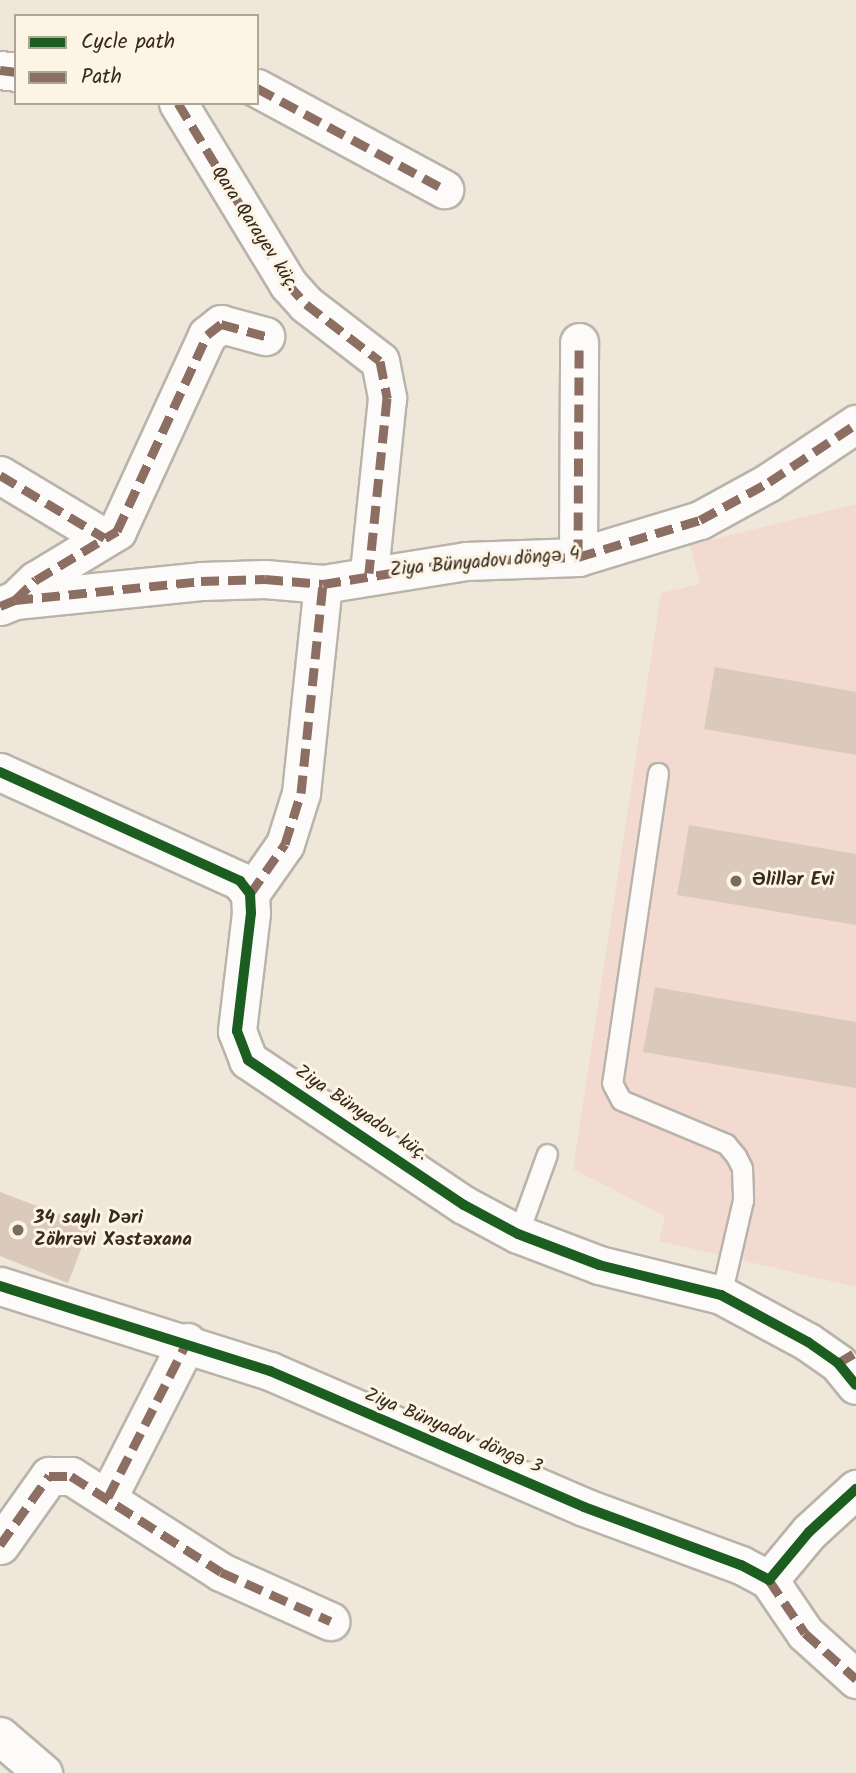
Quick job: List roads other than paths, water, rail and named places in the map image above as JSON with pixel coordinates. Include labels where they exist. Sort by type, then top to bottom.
[{"type":"street","points":[[259,89],[444,189]]},
{"type":"street","name":"Qara Qarayev küç.","points":[[179,105],[288,284],[306,304],[380,361],[387,398],[369,573]]},
{"type":"street","points":[[7,603],[36,580],[117,531],[207,335],[221,324],[265,336]]},
{"type":"street","points":[[578,556],[579,342]]},
{"type":"street","name":"Ziya Bünyadov döngə 4","points":[[7,603],[201,581],[265,579],[323,584],[369,573],[466,561],[578,556],[700,520],[769,482],[856,424]]},
{"type":"street","points":[[0,475],[105,538]]},
{"type":"street","points":[[0,772],[217,867],[240,881],[250,894],[285,844],[301,793],[323,584]]},
{"type":"street","name":"Ziya Bünyadov küç.","points":[[250,894],[237,1031],[248,1060],[464,1205],[518,1234],[599,1265],[721,1295],[850,1367]]},
{"type":"street","name":"Ziya Bünyadov döngə 3","points":[[0,1286],[187,1342],[270,1371],[584,1507],[741,1565],[769,1580]]},
{"type":"street","points":[[108,1497],[187,1342]]},
{"type":"street","points":[[0,1545],[49,1476],[71,1476],[108,1497],[220,1572],[330,1621]]},
{"type":"street","points":[[856,1489],[809,1532],[769,1580],[805,1633],[856,1679]]},
{"type":"street","points":[[0,1735],[43,1773]]},
{"type":"lane","points":[[658,773],[612,1083],[621,1100],[726,1144],[736,1156],[742,1168],[743,1200],[721,1295]]},
{"type":"lane","points":[[518,1234],[547,1154]]},
{"type":"place","name":"Əlillər Evi","points":[[736,881]]},
{"type":"place","name":"34 saylı Dəri Zöhrəvi Xəstəxana","points":[[18,1230]]}]
